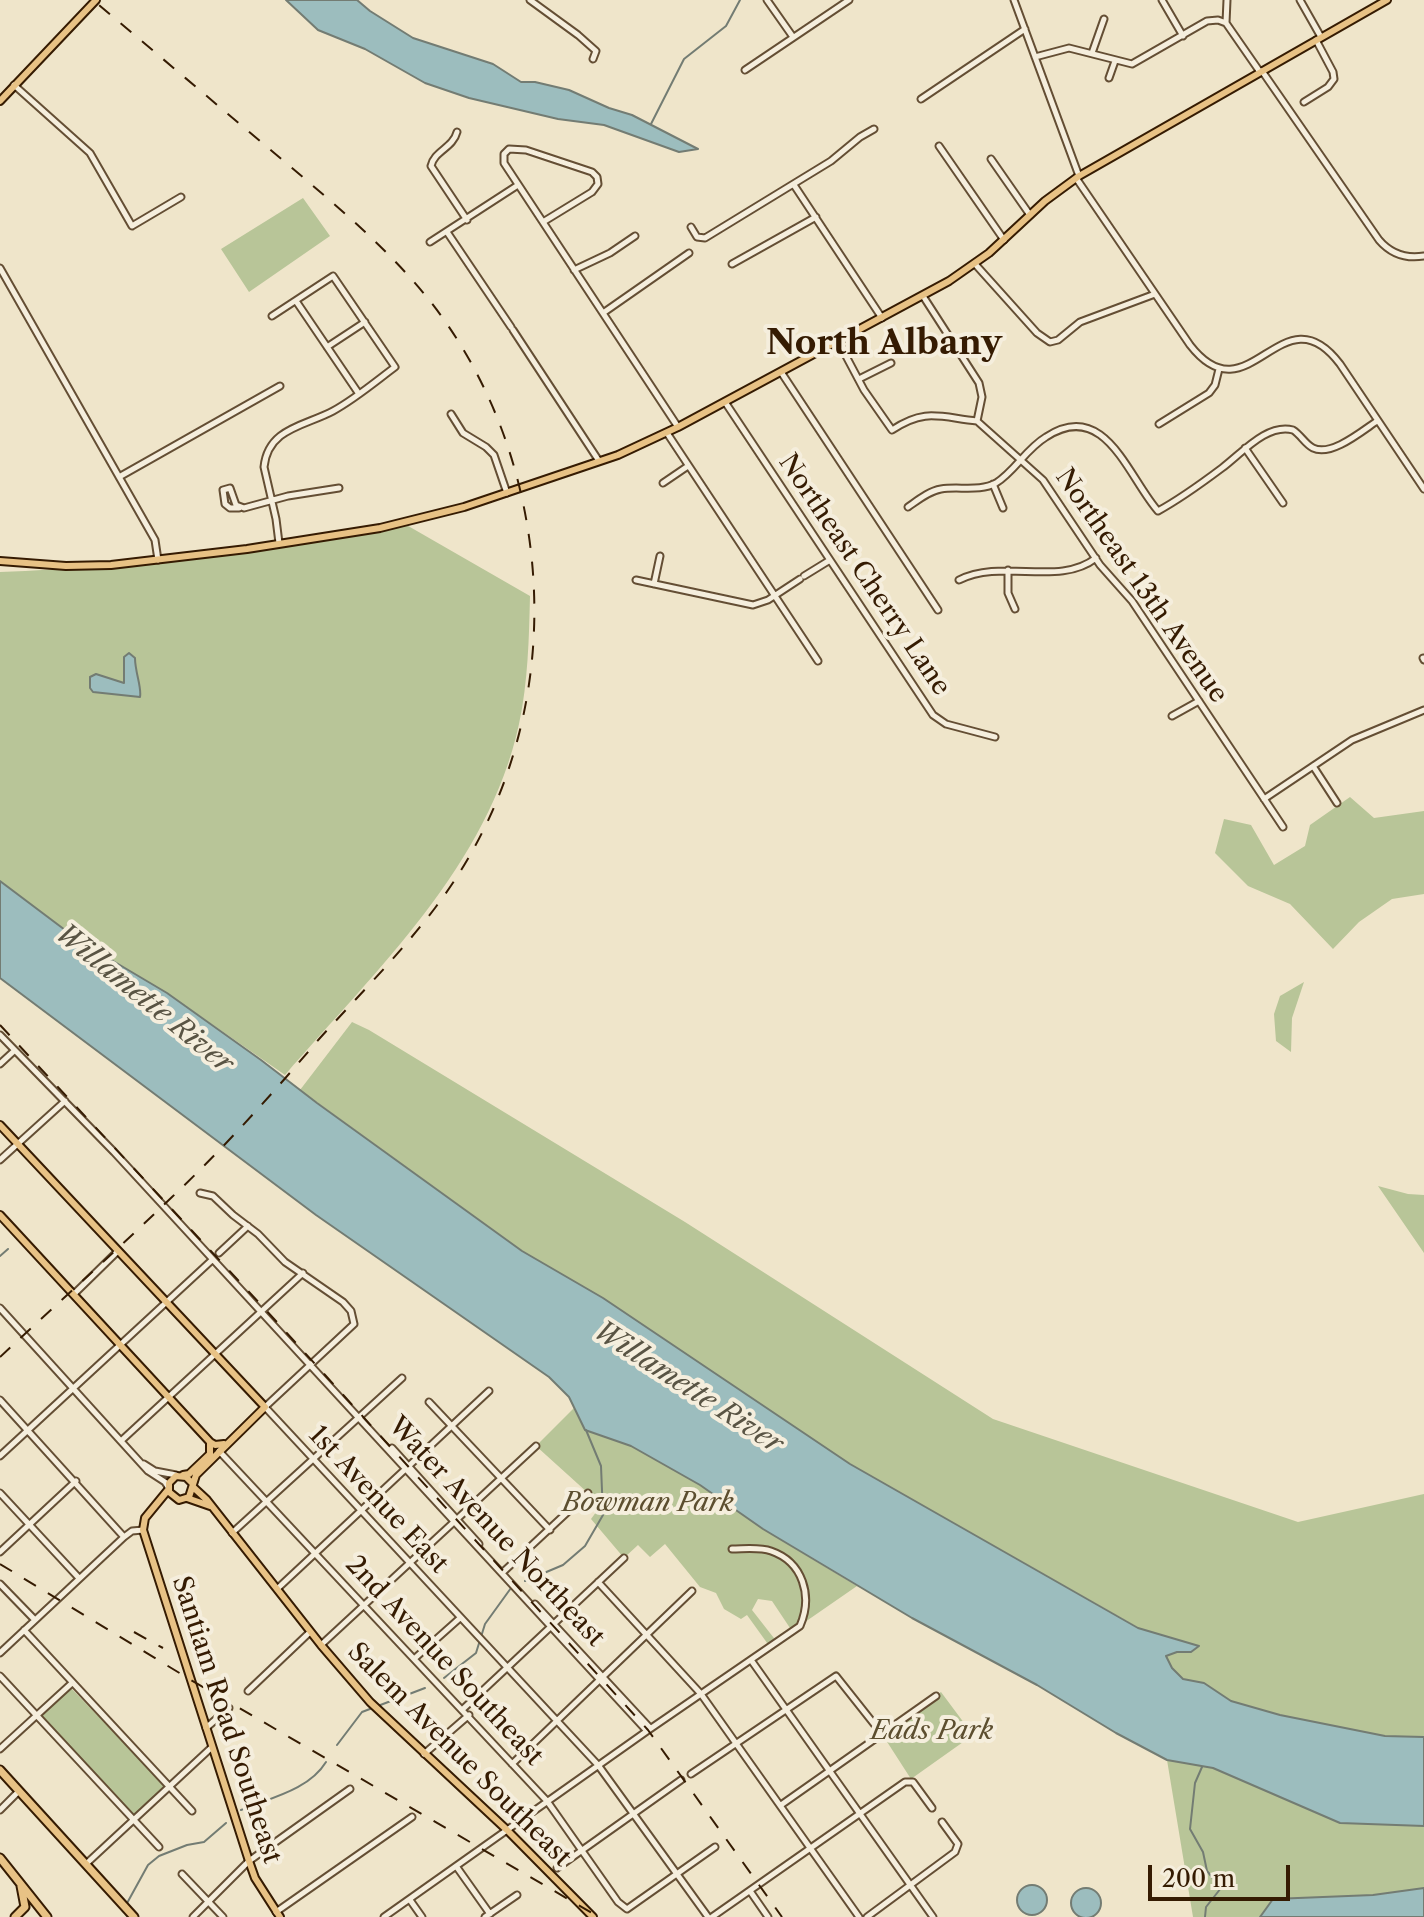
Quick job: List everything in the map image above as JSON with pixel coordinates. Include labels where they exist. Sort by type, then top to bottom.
[{"type":"highway","points":[[0,1770],[134,1916]]},
{"type":"highway","points":[[0,1858],[47,1917]]},
{"type":"highway","points":[[15,1917],[25,1907],[21,1884]]},
{"type":"main road","points":[[0,101],[96,0]]},
{"type":"main road","points":[[0,561],[96,566],[158,560],[402,524],[507,493],[599,461],[667,433],[923,296],[975,264],[1077,177],[1387,0]]},
{"type":"main road","name":"1st Avenue East","points":[[0,1125],[265,1407]]},
{"type":"main road","points":[[0,1215],[210,1442],[218,1445],[227,1443]]},
{"type":"main road","points":[[187,1498],[196,1475],[265,1407]]},
{"type":"main road","points":[[143,1530],[145,1518],[168,1488],[170,1480],[189,1474],[210,1454],[210,1442]]},
{"type":"main road","points":[[181,1475],[193,1486]]},
{"type":"main road","name":"Salem Avenue Southeast","points":[[193,1486],[370,1702],[507,1830],[593,1917]]},
{"type":"main road","points":[[168,1488],[176,1499]]},
{"type":"main road","points":[[154,1508],[169,1500],[187,1498],[210,1506]]},
{"type":"main road","name":"Santiam Road Southeast","points":[[143,1530],[249,1861],[255,1878],[278,1914]]},
{"type":"street","points":[[530,0],[587,42],[596,51],[593,59]]},
{"type":"street","points":[[767,0],[793,37]]},
{"type":"street","points":[[745,70],[849,0]]},
{"type":"street","points":[[1014,0],[1077,177],[1194,351],[1206,364],[1236,370],[1285,343],[1301,340],[1313,342],[1334,356],[1424,489]]},
{"type":"street","points":[[1162,0],[1183,36]]},
{"type":"street","points":[[1227,0],[1226,23],[1379,240],[1385,247],[1401,255],[1424,256]]},
{"type":"street","points":[[1300,0],[1334,79],[1328,87],[1304,102]]},
{"type":"street","points":[[1092,53],[1104,19]]},
{"type":"street","points":[[1035,57],[1069,48],[1115,61],[1139,62],[1212,20],[1226,23]]},
{"type":"street","points":[[921,99],[1025,29]]},
{"type":"street","points":[[1109,78],[1115,61]]},
{"type":"street","points":[[14,85],[90,153],[132,226],[181,197]]},
{"type":"street","points":[[691,227],[697,237],[705,238],[794,185],[874,129]]},
{"type":"street","points":[[457,132],[454,142],[434,157],[431,166],[467,220]]},
{"type":"street","points":[[939,146],[1004,240]]},
{"type":"street","points":[[543,222],[592,192],[598,184],[597,177],[589,171],[512,148],[506,151],[503,160],[518,185],[678,427]]},
{"type":"street","points":[[991,159],[1030,215]]},
{"type":"street","points":[[430,242],[518,185]]},
{"type":"street","points":[[794,185],[882,318]]},
{"type":"street","points":[[732,264],[816,217]]},
{"type":"street","points":[[447,232],[599,461]]},
{"type":"street","points":[[574,270],[610,253],[635,236]]},
{"type":"street","points":[[603,313],[689,253]]},
{"type":"street","points":[[975,264],[1037,333],[1050,342],[1058,340],[1080,322],[1155,294]]},
{"type":"street","points":[[0,268],[158,545],[158,560]]},
{"type":"street","points":[[272,316],[333,276],[395,367],[334,411],[286,431],[275,440],[264,467],[279,543]]},
{"type":"street","points":[[838,341],[892,430],[911,418],[924,416],[977,421],[982,397],[979,383],[923,296]]},
{"type":"street","points":[[296,301],[359,394]]},
{"type":"street","points":[[327,347],[365,322]]},
{"type":"street","points":[[859,379],[891,363]]},
{"type":"street","points":[[1159,424],[1209,393],[1215,385],[1219,369]]},
{"type":"street","points":[[781,372],[938,610]]},
{"type":"street","points":[[119,477],[280,386]]},
{"type":"street","name":"Northeast Cherry Lane","points":[[725,402],[933,715],[946,724],[995,737]]},
{"type":"street","points":[[451,414],[463,433],[494,455],[507,493]]},
{"type":"street","name":"Northeast 13th Avenue","points":[[977,421],[1043,480],[1096,558],[1132,601],[1283,827]]},
{"type":"street","points":[[908,507],[937,490],[993,484],[1054,432],[1077,427],[1091,429],[1108,439],[1158,511],[1220,470],[1245,448],[1284,428],[1298,433],[1311,447],[1327,450],[1377,421]]},
{"type":"street","points":[[667,433],[818,661]]},
{"type":"street","points":[[1245,448],[1283,503]]},
{"type":"street","points":[[663,483],[688,466]]},
{"type":"street","points":[[993,484],[1003,508]]},
{"type":"street","points":[[239,508],[339,488]]},
{"type":"street","points":[[654,584],[660,556]]},
{"type":"street","points":[[959,580],[988,570],[1070,570],[1083,567],[1096,558]]},
{"type":"street","points":[[636,580],[749,605],[762,603],[830,560]]},
{"type":"street","points":[[1008,570],[1008,593],[1015,609]]},
{"type":"street","points":[[1172,716],[1199,701]]},
{"type":"street","points":[[1264,799],[1352,740],[1424,710]]},
{"type":"street","points":[[1313,766],[1337,803]]},
{"type":"street","name":"Water Avenue Northeast","points":[[0,1035],[359,1415],[649,1729]]},
{"type":"street","points":[[0,1064],[14,1051]]},
{"type":"street","points":[[0,1160],[65,1101]]},
{"type":"street","points":[[200,1193],[213,1196],[285,1262],[343,1302],[351,1311],[354,1324],[265,1407]]},
{"type":"street","points":[[219,1253],[248,1226]]},
{"type":"street","points":[[74,1294],[118,1251]]},
{"type":"street","points":[[0,1456],[212,1260]]},
{"type":"street","points":[[122,1440],[303,1273]]},
{"type":"street","points":[[0,1308],[140,1462],[168,1488]]},
{"type":"street","points":[[232,1533],[402,1378]]},
{"type":"street","points":[[277,1589],[489,1391]]},
{"type":"street","points":[[0,1400],[124,1537]]},
{"type":"street","points":[[429,1402],[550,1530]]},
{"type":"street","name":"1st Avenue East","points":[[265,1407],[598,1765],[710,1917]]},
{"type":"street","points":[[321,1645],[536,1446]]},
{"type":"street","name":"2nd Avenue Southeast","points":[[219,1451],[547,1801],[618,1902],[627,1909],[676,1873]]},
{"type":"street","points":[[140,1462],[155,1471],[181,1475]]},
{"type":"street","points":[[0,1552],[76,1481]]},
{"type":"street","points":[[0,1493],[79,1578]]},
{"type":"street","points":[[503,1572],[588,1493]]},
{"type":"street","points":[[0,1653],[124,1537],[132,1531],[143,1530]]},
{"type":"street","points":[[384,1917],[802,1623],[806,1602],[803,1579],[797,1568],[770,1550],[732,1549]]},
{"type":"street","points":[[463,1709],[624,1558]]},
{"type":"street","points":[[598,1582],[701,1694],[859,1917]]},
{"type":"street","points":[[0,1584],[34,1619]]},
{"type":"street","points":[[512,1764],[692,1591]]},
{"type":"street","points":[[414,1659],[460,1618]]},
{"type":"street","points":[[24,1630],[192,1811]]},
{"type":"street","points":[[248,1691],[310,1632]]},
{"type":"street","points":[[751,1660],[933,1917]]},
{"type":"street","points":[[0,1676],[159,1847]]},
{"type":"street","points":[[691,1774],[836,1676],[882,1734]]},
{"type":"street","points":[[0,1749],[72,1683]]},
{"type":"street","points":[[781,1805],[936,1696]]},
{"type":"street","points":[[206,1728],[229,1708]]},
{"type":"street","points":[[424,1754],[469,1715]]},
{"type":"street","points":[[86,1864],[212,1747]]},
{"type":"street","points":[[557,1868],[681,1780]]},
{"type":"street","points":[[710,1917],[910,1781],[932,1808]]},
{"type":"street","points":[[193,1917],[249,1861],[350,1789]]},
{"type":"street","points":[[0,1810],[19,1790]]},
{"type":"street","points":[[278,1914],[412,1817]]},
{"type":"street","points":[[867,1917],[955,1852],[958,1847],[942,1822]]},
{"type":"street","points":[[676,1873],[715,1847]]},
{"type":"street","points":[[456,1866],[488,1915],[517,1895]]},
{"type":"street","points":[[182,1874],[223,1917]]},
{"type":"street","points":[[750,1891],[768,1917]]},
{"type":"street","points":[[410,1900],[422,1917]]},
{"type":"green space","points":[[303,198],[330,236],[249,292],[221,249]]},
{"type":"green space","points":[[403,523],[530,596],[526,676],[519,724],[504,776],[456,870],[391,955],[285,1075],[167,993],[81,942],[0,881],[0,572],[152,560]]},
{"type":"green space","points":[[1350,797],[1374,818],[1424,811],[1424,894],[1392,899],[1359,922],[1333,949],[1290,904],[1248,886],[1215,853],[1224,819],[1251,825],[1274,865],[1305,846],[1310,825]]},
{"type":"green space","points":[[1304,982],[1292,1018],[1291,1052],[1276,1041],[1274,1014],[1280,996]]},
{"type":"green space","points":[[352,1022],[685,1222],[993,1419],[1298,1522],[1424,1494],[1424,1737],[1385,1736],[1280,1715],[1231,1701],[1204,1683],[1183,1679],[1166,1656],[1191,1652],[1198,1646],[1139,1628],[850,1464],[603,1298],[522,1251],[300,1090]]},
{"type":"green space","points":[[1378,1186],[1424,1195],[1424,1253]]},
{"type":"green space","name":"Bowman Park","points":[[574,1408],[586,1430],[631,1446],[700,1485],[763,1529],[857,1586],[792,1631],[772,1601],[758,1599],[752,1610],[777,1642],[770,1647],[747,1615],[741,1619],[724,1609],[716,1593],[700,1587],[665,1544],[650,1557],[638,1545],[624,1558],[591,1519],[605,1500],[588,1493],[536,1446]]},
{"type":"green space","points":[[71,1688],[165,1786],[134,1815],[40,1716]]},
{"type":"green space","name":"Eads Park","points":[[941,1692],[973,1735],[911,1779],[882,1734]]},
{"type":"green space","points":[[1167,1760],[1213,1768],[1340,1823],[1424,1826],[1424,1917],[1193,1917]]},
{"type":"water","points":[[286,0],[357,0],[413,38],[493,64],[521,82],[569,90],[632,115],[698,149],[679,152],[604,125],[558,119],[469,98],[425,83],[365,49],[318,30]]},
{"type":"water","points":[[129,653],[135,658],[140,697],[93,692],[90,677],[96,674],[124,683],[124,657]]},
{"type":"water","name":"Willamette River","points":[[0,881],[81,942],[167,993],[522,1251],[603,1298],[850,1464],[1138,1628],[1199,1646],[1191,1652],[1166,1656],[1183,1679],[1204,1683],[1231,1701],[1280,1715],[1385,1736],[1424,1737],[1424,1826],[1340,1823],[1213,1768],[1167,1760],[912,1618],[763,1529],[700,1485],[631,1446],[585,1430],[569,1397],[549,1377],[316,1215],[0,978]]},
{"type":"water","points":[[1032,1885],[1043,1889],[1047,1900],[1043,1911],[1032,1915],[1021,1911],[1017,1900],[1021,1889]]},
{"type":"water","points":[[1086,1888],[1092,1889],[1100,1897],[1100,1909],[1092,1917],[1086,1918],[1080,1917],[1072,1909],[1071,1903],[1072,1897],[1080,1889]]},
{"type":"water","points":[[1424,1888],[1424,1917],[1260,1917],[1273,1899],[1373,1895]]},
{"type":"waterway","points":[[651,124],[684,59],[726,26],[740,0]]},
{"type":"waterway","points":[[0,1256],[8,1249]]},
{"type":"waterway","points":[[525,1581],[563,1565],[585,1546],[603,1515],[601,1466],[586,1430]]},
{"type":"waterway","points":[[444,1678],[476,1653],[485,1624],[511,1588]]},
{"type":"waterway","points":[[337,1745],[362,1712],[425,1688]]},
{"type":"waterway","points":[[241,1810],[310,1780],[326,1762]]},
{"type":"waterway","points":[[1202,1767],[1195,1783],[1190,1829],[1203,1852],[1207,1871],[1221,1888],[1206,1907],[1205,1917]]},
{"type":"waterway","points":[[126,1905],[148,1865],[159,1856],[204,1842],[226,1823]]},
{"type":"railway","points":[[0,1357],[211,1159],[394,958],[435,908],[464,866],[488,822],[506,776],[530,679],[534,630],[528,530],[515,468],[494,409],[449,326],[413,281],[358,225],[93,0]]},
{"type":"railway","points":[[0,1025],[265,1309],[648,1730],[782,1917]]},
{"type":"railway","points":[[0,1564],[191,1680],[599,1917]]},
{"type":"railway","points":[[134,1632],[163,1648]]},
{"type":"district","name":"North Albany","points":[[884,344]]}]
